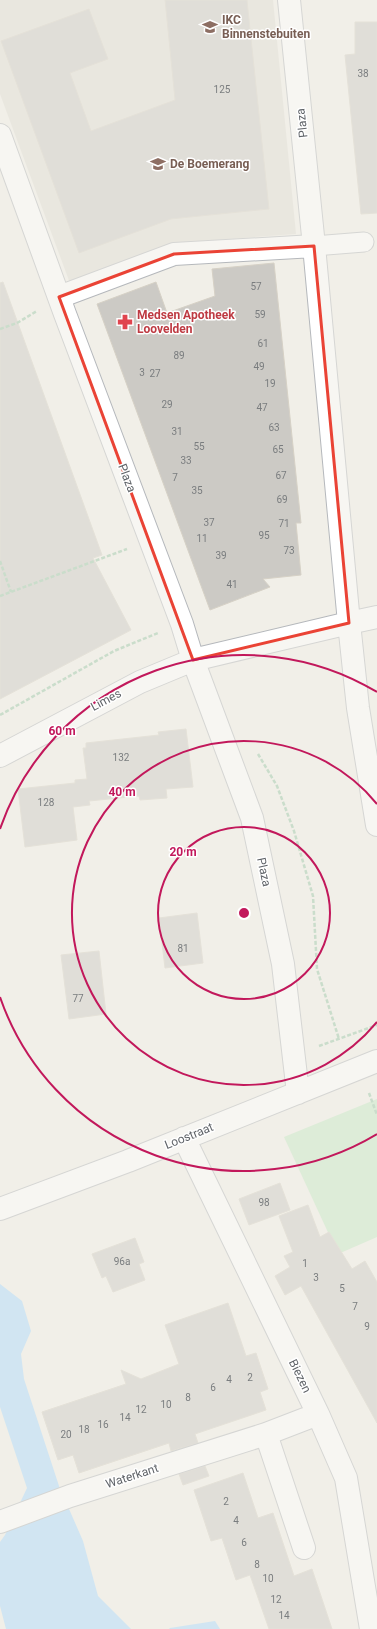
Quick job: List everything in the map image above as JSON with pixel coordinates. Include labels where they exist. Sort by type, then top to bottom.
[{"type":"street","name":"Plaza","points":[[289,0],[358,708],[377,825]]},
{"type":"street","name":"Plaza","points":[[0,135],[59,297],[182,624],[193,660],[252,818],[283,964],[298,1093]]},
{"type":"street","points":[[59,297],[174,254],[364,242]]},
{"type":"street","points":[[193,660],[349,622],[377,617]]},
{"type":"street","name":"Limes","points":[[0,756],[140,682],[193,660]]},
{"type":"street","name":"Loostraat","points":[[0,1209],[377,1061]]},
{"type":"street","name":"Biezen","points":[[184,1138],[318,1414],[346,1478],[371,1629]]},
{"type":"street","name":"Waterkant","points":[[4,1520],[70,1496],[266,1434],[318,1414]]},
{"type":"street","points":[[266,1434],[304,1548]]},
{"type":"path","points":[[0,329],[17,323],[59,297]]},
{"type":"path","points":[[0,596],[151,540]]},
{"type":"path","points":[[0,561],[11,592]]},
{"type":"path","points":[[0,715],[114,651],[182,624]]},
{"type":"path","points":[[294,1056],[377,1025]]},
{"type":"highlighted area","points":[[314,246],[349,623],[193,660],[59,297],[174,254]]},
{"type":"shaded area","name":"De Boemerang","points":[[0,0],[273,0],[296,234],[175,243],[71,286],[0,94]]},
{"type":"green space","points":[[377,1099],[377,1237],[338,1254],[284,1137]]},
{"type":"water","points":[[0,1284],[22,1301],[31,1331],[21,1354],[24,1379],[59,1486],[83,1541],[98,1596],[131,1629],[6,1629],[0,1606],[0,1542],[5,1535],[27,1488],[0,1407]]},
{"type":"water","points":[[215,1621],[220,1629],[169,1629],[170,1628]]},
{"type":"building","points":[[165,0],[247,0],[269,209],[171,219],[79,253],[1,41],[89,9],[108,59],[70,73],[91,131],[175,100]]},
{"type":"building","points":[[355,22],[377,22],[377,213],[361,214],[345,55],[355,54]]},
{"type":"building","points":[[274,263],[301,523],[296,523],[301,575],[263,579],[270,587],[210,610],[97,304],[156,282],[167,313],[215,296],[212,269]]},
{"type":"building","points":[[3,282],[102,555],[93,558],[131,630],[0,699],[0,283]]},
{"type":"building","points":[[186,729],[193,787],[166,789],[167,798],[140,800],[139,796],[89,801],[90,805],[73,807],[77,840],[25,847],[18,789],[75,783],[75,780],[87,779],[83,748],[86,748],[86,743],[159,735],[158,732]]},
{"type":"building","points":[[197,913],[203,963],[165,968],[159,918]]},
{"type":"building","points":[[99,951],[106,1014],[69,1019],[61,955]]},
{"type":"building","points":[[280,1183],[290,1210],[249,1225],[239,1199]]},
{"type":"building","points":[[308,1205],[320,1237],[329,1232],[352,1269],[365,1261],[377,1282],[377,1423],[301,1286],[285,1295],[275,1276],[290,1267],[284,1256],[293,1252],[279,1216]]},
{"type":"building","points":[[135,1238],[144,1262],[139,1264],[145,1280],[113,1292],[106,1276],[102,1278],[92,1254]]},
{"type":"building","points":[[228,1303],[246,1356],[256,1353],[268,1389],[260,1392],[266,1410],[195,1434],[198,1443],[171,1451],[169,1443],[79,1473],[73,1455],[58,1460],[42,1412],[126,1384],[121,1370],[141,1379],[179,1364],[165,1325]]},
{"type":"building","points":[[205,1466],[209,1476],[183,1485],[179,1474]]},
{"type":"building","points":[[243,1473],[258,1518],[273,1513],[294,1576],[312,1569],[332,1629],[269,1629],[250,1575],[236,1580],[222,1538],[211,1541],[194,1490]]},
{"type":"place","name":"IKC Binnenstebuiten","points":[[210,27]]},
{"type":"place","name":"De Boemerang","points":[[158,164]]},
{"type":"place","name":"Medsen Apotheek Loovelden","points":[[125,322]]}]
